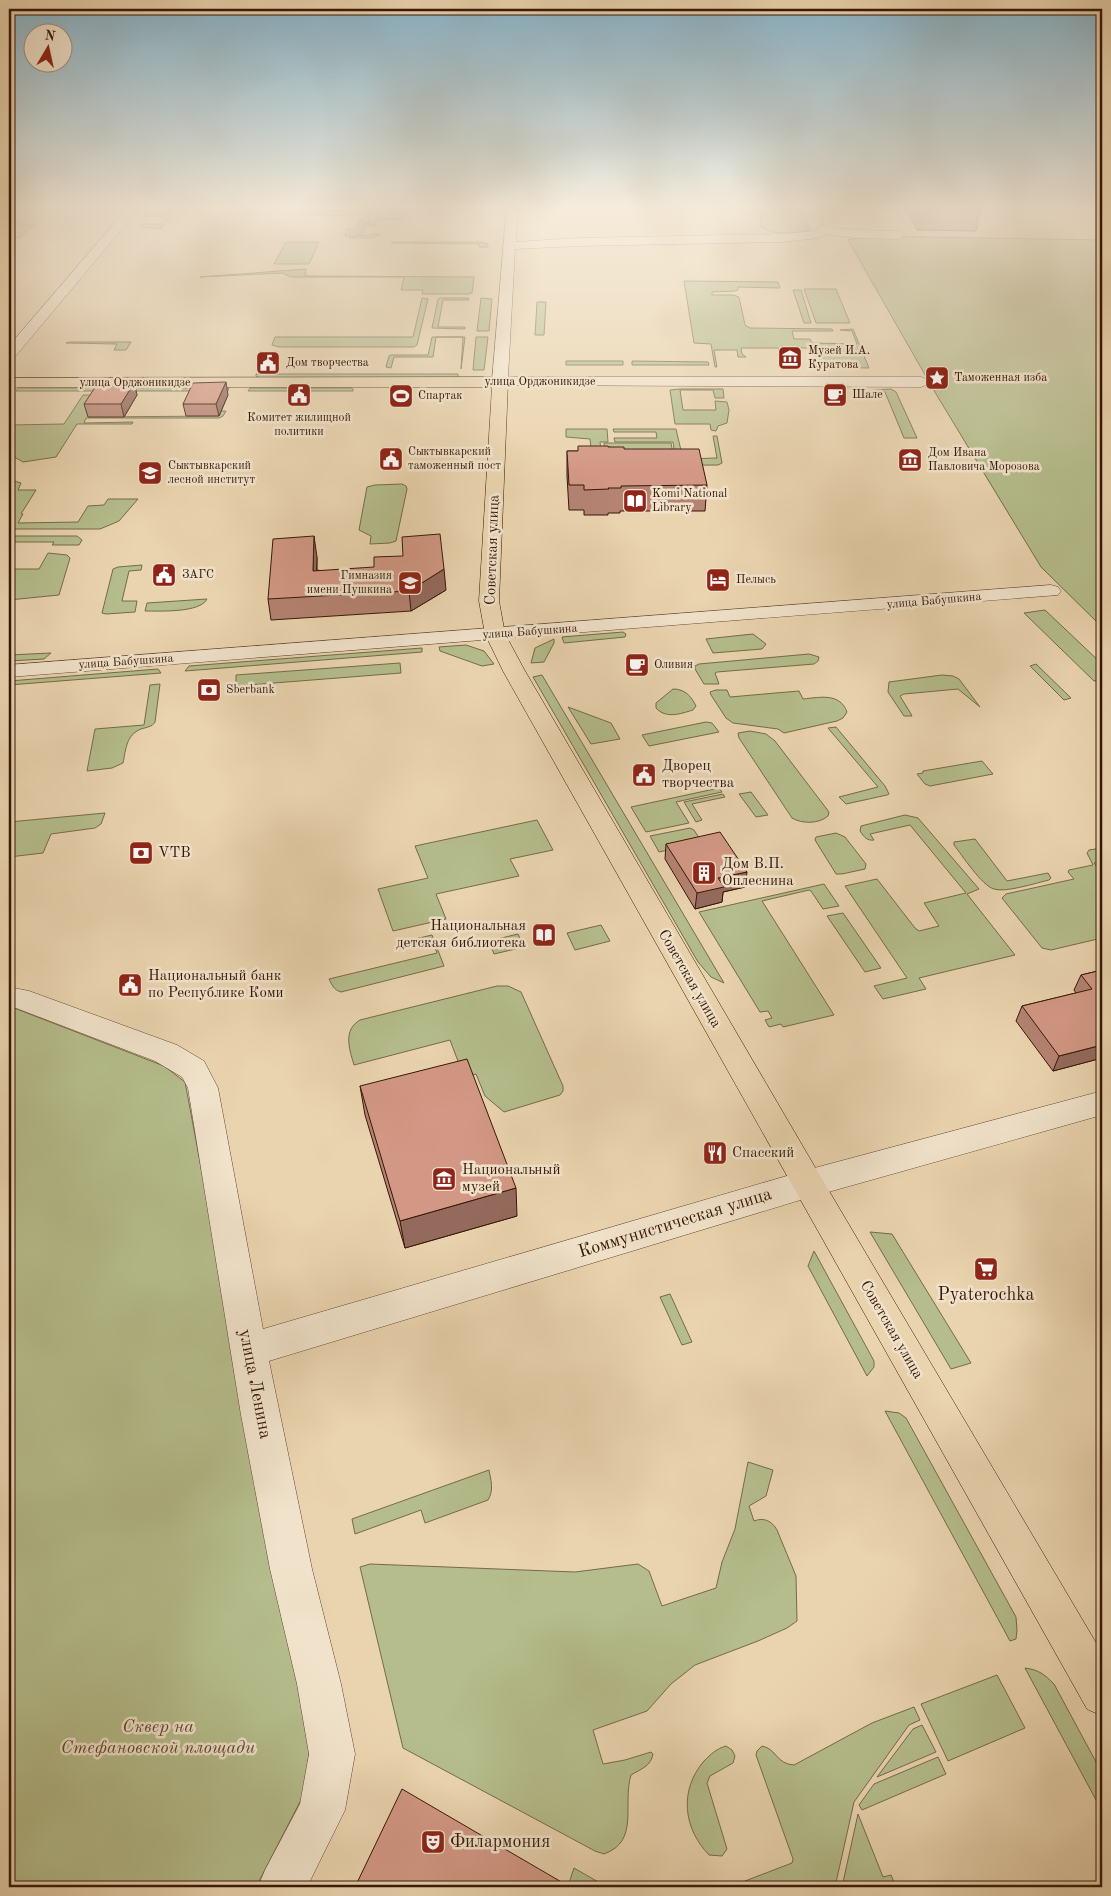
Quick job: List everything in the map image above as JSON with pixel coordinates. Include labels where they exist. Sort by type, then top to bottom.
[{"type":"main road","name":"улица Орджоникидзе","points":[[9,383],[500,382]]},
{"type":"main road","name":"Советская улица","points":[[500,382],[489,601],[495,634],[514,671],[807,1184],[1102,1694]]},
{"type":"street","points":[[9,355],[61,293]]},
{"type":"street","name":"Советская улица","points":[[500,382],[506,293]]},
{"type":"street","name":"улица Орджоникидзе","points":[[500,382],[921,382]]},
{"type":"street","name":"улица Бабушкина","points":[[9,671],[1051,591]]},
{"type":"street","name":"улица Ленина","points":[[9,997],[19,998],[166,1052],[192,1069],[203,1088],[239,1304],[250,1350],[260,1415],[291,1569],[319,1684],[332,1754],[322,1810],[282,1887]]},
{"type":"street","name":"Коммунистическая улица","points":[[250,1350],[807,1184],[1102,1103]]},
{"type":"green space","points":[[422,293],[471,293],[469,294]]},
{"type":"green space","points":[[686,293],[733,295],[739,297],[745,325],[750,328],[832,329],[833,331],[792,331],[794,339],[810,339],[812,343],[857,344],[852,331],[840,330],[853,329],[869,368],[822,367],[819,357],[816,357],[812,348],[796,348],[797,354],[780,354],[778,348],[741,348],[742,354],[746,357],[738,357],[737,350],[714,350],[717,367],[715,367],[711,344],[694,343]]},
{"type":"green space","points":[[794,293],[802,293],[811,323],[804,323]]},
{"type":"green space","points":[[806,293],[838,293],[850,323],[816,323]]},
{"type":"green space","points":[[879,293],[1102,293],[1102,627],[1041,567],[936,394]]},
{"type":"green space","points":[[422,298],[428,299],[417,345],[414,347],[279,347],[272,345],[275,337],[413,337]]},
{"type":"green space","points":[[468,298],[469,300],[443,300],[438,327],[465,327],[465,329],[432,328],[438,299]]},
{"type":"green space","points":[[481,298],[492,299],[489,331],[477,331]]},
{"type":"green space","points":[[537,302],[546,302],[544,335],[535,335]]},
{"type":"green space","points":[[432,337],[436,337],[433,357],[394,357],[391,368],[386,367],[391,355],[428,355]]},
{"type":"green space","points":[[463,337],[465,337],[461,369]]},
{"type":"green space","points":[[476,337],[488,337],[484,370],[473,370]]},
{"type":"green space","points":[[131,342],[126,350],[114,350],[117,344],[66,343]]},
{"type":"green space","points":[[566,361],[623,361],[623,365],[566,365]]},
{"type":"green space","points":[[632,361],[708,362],[709,365],[632,365]]},
{"type":"green space","points":[[256,374],[458,374],[458,378],[260,378]]},
{"type":"green space","points":[[18,388],[229,388],[228,391],[16,391]]},
{"type":"green space","points":[[250,388],[351,388],[353,391],[248,391]]},
{"type":"green space","points":[[723,389],[724,398],[715,398],[713,390],[680,390],[683,410],[716,410],[715,401],[727,402],[729,410],[727,423],[718,426],[716,431],[711,430],[710,424],[675,424],[670,390]]},
{"type":"green space","points":[[891,389],[896,392],[917,438],[904,438],[885,392],[873,390]]},
{"type":"green space","points":[[83,395],[101,395],[88,417],[218,416],[221,411],[226,411],[219,418],[86,418],[84,423],[133,422],[132,424],[77,424],[56,457],[23,462],[9,454],[9,425],[64,424]]},
{"type":"green space","points":[[566,429],[607,429],[608,442],[600,442],[602,460],[676,460],[673,442],[615,442],[614,438],[657,438],[656,432],[614,432],[613,429],[676,429],[683,459],[717,458],[713,436],[717,436],[722,463],[718,465],[593,466],[590,439],[566,437]]},
{"type":"green space","points":[[604,443],[671,443],[674,459],[605,459]]},
{"type":"green space","points":[[14,481],[21,483],[18,490],[36,490],[21,514],[23,514],[18,523],[78,522],[88,506],[104,505],[108,499],[138,499],[119,521],[100,529],[9,529],[9,483]]},
{"type":"green space","points":[[402,484],[407,489],[396,541],[370,544],[371,536],[359,530],[367,487]]},
{"type":"green space","points":[[11,536],[77,536],[82,540],[79,545],[52,545],[54,542],[9,542]]},
{"type":"green space","points":[[48,553],[67,555],[70,558],[59,595],[9,600],[9,569],[39,569]]},
{"type":"green space","points":[[142,565],[141,570],[129,571],[122,601],[137,601],[135,612],[102,613],[113,569]]},
{"type":"green space","points":[[207,599],[203,604],[188,609],[145,611],[147,603]]},
{"type":"green space","points":[[1045,610],[1102,664],[1102,680],[1094,681],[1024,613]]},
{"type":"green space","points":[[623,632],[626,634],[625,637],[564,643],[562,637]]},
{"type":"green space","points":[[753,634],[766,644],[762,649],[713,653],[706,639]]},
{"type":"green space","points":[[554,639],[554,643],[544,662],[531,663],[535,648]]},
{"type":"green space","points":[[466,645],[484,651],[494,664],[482,666],[440,651],[439,647]]},
{"type":"green space","points":[[422,648],[422,652],[185,671],[189,666]]},
{"type":"green space","points":[[51,653],[44,659],[9,661],[9,655]]},
{"type":"green space","points":[[809,654],[819,657],[818,661],[814,664],[717,672],[715,673],[719,684],[704,684],[695,669],[695,666],[699,664]]},
{"type":"green space","points":[[400,663],[401,673],[236,686],[236,675]]},
{"type":"green space","points":[[1036,664],[1071,698],[1064,700],[1030,666]]},
{"type":"green space","points":[[158,669],[161,673],[9,685],[9,681]]},
{"type":"green space","points":[[542,675],[724,983],[711,977],[698,962],[533,677]]},
{"type":"green space","points":[[942,675],[953,676],[959,679],[980,707],[958,689],[904,694],[900,696],[912,716],[904,716],[888,692],[889,682]]},
{"type":"green space","points":[[160,684],[155,722],[151,726],[141,729],[132,735],[127,743],[123,763],[112,768],[87,771],[95,729],[144,725],[150,685]]},
{"type":"green space","points":[[673,689],[681,690],[690,696],[696,706],[693,710],[669,715],[656,708],[656,703]]},
{"type":"green space","points":[[727,690],[730,697],[799,691],[803,699],[823,697],[835,699],[844,706],[847,712],[843,718],[837,721],[784,733],[778,729],[733,723],[726,718],[711,695],[710,692]]},
{"type":"green space","points":[[568,707],[611,723],[620,739],[591,744]]},
{"type":"green space","points":[[706,722],[712,723],[719,732],[649,746],[642,735]]},
{"type":"green space","points":[[836,727],[885,786],[889,794],[846,804],[839,797],[878,787],[828,728]]},
{"type":"green space","points":[[750,731],[766,734],[775,741],[829,812],[828,816],[820,821],[810,822],[792,818],[739,738],[738,733]]},
{"type":"green space","points":[[982,761],[993,774],[930,786],[925,784],[917,774],[923,773],[923,771]]},
{"type":"green space","points":[[719,788],[722,792],[676,802],[689,823],[646,832],[631,807]]},
{"type":"green space","points":[[751,792],[768,815],[756,817],[739,794]]},
{"type":"green space","points":[[723,794],[725,797],[692,804],[702,820],[696,822],[684,802]]},
{"type":"green space","points":[[105,813],[101,824],[95,828],[51,834],[43,853],[9,857],[9,822]]},
{"type":"green space","points":[[905,815],[918,818],[979,889],[967,894],[1015,955],[919,978],[926,989],[883,999],[874,986],[907,978],[845,886],[877,879],[919,931],[939,926],[924,903],[966,893],[910,825],[870,834],[874,840],[869,840],[860,831],[861,826]]},
{"type":"green space","points":[[537,820],[553,850],[510,859],[519,876],[436,894],[446,919],[393,931],[378,889],[428,878],[415,846]]},
{"type":"green space","points":[[690,828],[694,830],[701,841],[700,843],[659,852],[650,836]]},
{"type":"green space","points":[[836,833],[845,837],[866,864],[865,869],[836,874],[815,840],[816,837]]},
{"type":"green space","points":[[975,839],[1007,881],[1048,873],[1051,878],[1013,889],[999,890],[989,887],[967,863],[954,845],[954,842]]},
{"type":"green space","points":[[1102,848],[1102,861],[1094,863],[1102,872],[1102,938],[1051,950],[1042,948],[1002,898],[1006,894],[1074,879],[1068,872],[1069,870],[1093,865],[1087,853],[1089,850]]},
{"type":"green space","points":[[824,884],[839,906],[823,909],[809,890],[762,901],[834,1015],[783,1027],[781,1024],[769,1027],[765,1020],[772,1018],[768,1011],[760,1012],[699,912]]},
{"type":"green space","points":[[843,913],[881,968],[865,972],[827,916]]},
{"type":"green space","points":[[601,925],[610,941],[575,950],[567,933]]},
{"type":"green space","points":[[518,934],[524,947],[494,954],[489,941]]},
{"type":"green space","points":[[432,935],[444,966],[341,992],[335,989],[329,979],[437,953],[431,938],[399,946],[398,943]]},
{"type":"green space","points":[[497,986],[508,986],[521,992],[563,1086],[563,1091],[560,1095],[504,1112],[485,1096],[476,1074],[464,1077],[450,1040],[354,1065],[349,1046],[349,1034],[351,1029],[360,1020]]},
{"type":"green space","name":"Сквер на Стефановской площади","points":[[9,1006],[164,1066],[185,1082],[310,1747],[304,1794],[256,1887],[9,1887]]},
{"type":"green space","points":[[870,1232],[892,1234],[971,1363],[951,1369]]},
{"type":"green space","points":[[814,1251],[874,1361],[874,1367],[867,1376],[808,1266]]},
{"type":"green space","points":[[670,1294],[692,1342],[682,1345],[660,1297]]},
{"type":"green space","points":[[885,1411],[899,1413],[906,1418],[1016,1617],[1016,1639],[1010,1641]]},
{"type":"green space","points":[[748,1462],[773,1470],[766,1496],[749,1506],[754,1521],[761,1519],[767,1521],[773,1524],[777,1530],[796,1576],[797,1621],[787,1628],[758,1641],[695,1665],[671,1684],[647,1711],[593,1730],[603,1764],[651,1752],[653,1754],[648,1764],[631,1775],[626,1831],[622,1840],[615,1848],[604,1854],[595,1851],[403,1748],[360,1567],[370,1564],[575,1572],[638,1564],[649,1571],[662,1606],[716,1588],[722,1562],[735,1529]]},
{"type":"green space","points":[[489,1470],[491,1489],[488,1500],[425,1523],[421,1510],[355,1534],[352,1519]]},
{"type":"green space","points":[[1025,1668],[1041,1673],[1054,1684],[1102,1773],[1102,1811]]},
{"type":"green space","points":[[997,1675],[1025,1728],[948,1761],[921,1704]]},
{"type":"green space","points":[[914,1707],[920,1720],[909,1725],[854,1802],[835,1887],[802,1887],[787,1883],[769,1883],[761,1887],[746,1887],[745,1881],[792,1863],[793,1859],[756,1755],[757,1751],[762,1746],[771,1750],[784,1762],[794,1765],[872,1723]]},
{"type":"green space","points":[[922,1725],[936,1752],[877,1777],[913,1729]]},
{"type":"green space","points":[[726,1746],[732,1750],[735,1756],[733,1763],[710,1776],[707,1783],[727,1849],[722,1856],[709,1855],[700,1844],[689,1821],[687,1809],[688,1796],[696,1772],[704,1761],[714,1752]]},
{"type":"green space","points":[[938,1757],[946,1774],[862,1810],[859,1805],[874,1784]]},
{"type":"green space","points":[[858,1814],[883,1877],[891,1875],[896,1887],[842,1887]]},
{"type":"green space","points":[[574,1868],[607,1887],[569,1887]]},
{"type":"building","points":[[226,382],[216,404],[183,404],[193,383]]},
{"type":"building","points":[[98,383],[134,383],[121,404],[84,404]]},
{"type":"building","points":[[578,446],[624,447],[624,449],[699,449],[707,485],[621,486],[621,488],[584,490],[584,485],[569,485],[567,451],[578,451]]},
{"type":"building","points":[[440,534],[444,569],[409,591],[268,599],[273,539],[314,536],[313,571],[374,567],[374,557],[403,556],[402,537]]},
{"type":"building","points":[[720,832],[747,872],[718,878],[724,887],[697,893],[666,844]]},
{"type":"building","points":[[1102,970],[1102,1045],[1059,1056],[1022,1006],[1092,989],[1081,975]]},
{"type":"building","name":"Национальный музей","points":[[467,1059],[516,1188],[400,1221],[360,1086]]},
{"type":"building","name":"Филармония","points":[[402,1789],[570,1887],[355,1887]]},
{"type":"place","name":"Музей И.А. Куратова","points":[[790,358]]},
{"type":"place","name":"Дом творчества","points":[[268,363]]},
{"type":"place","name":"Таможенная изба","points":[[937,378]]},
{"type":"place","name":"Комитет жилищной политики","points":[[299,395]]},
{"type":"place","name":"Шале","points":[[835,395]]},
{"type":"place","name":"Спартак","points":[[401,396]]},
{"type":"place","name":"Сыктывкарский таможенный пост","points":[[391,459]]},
{"type":"place","name":"Дом Ивана Павловича Морозова","points":[[910,460]]},
{"type":"place","name":"Сыктывкарский лесной институт","points":[[150,473]]},
{"type":"place","name":"Komi National Library","points":[[635,501]]},
{"type":"place","name":"ЗАГС","points":[[164,575]]},
{"type":"place","name":"Пелысь","points":[[718,580]]},
{"type":"place","name":"Гимназия имени Пушкина","points":[[410,583]]},
{"type":"place","name":"Оливия","points":[[637,665]]},
{"type":"place","name":"Sberbank","points":[[209,690]]},
{"type":"place","name":"Дворец творчества","points":[[644,775]]},
{"type":"place","name":"VTB","points":[[141,853]]},
{"type":"place","name":"Дом В.П. Оплеснина","points":[[704,873]]},
{"type":"place","name":"Национальная детская библиотека","points":[[544,935]]},
{"type":"place","name":"Национальный банк по Республике Коми","points":[[130,985]]},
{"type":"place","name":"Спасский","points":[[715,1153]]},
{"type":"place","name":"Национальный музей","points":[[444,1179]]},
{"type":"place","name":"Pyaterochka","points":[[986,1269]]},
{"type":"place","name":"Филармония","points":[[433,1842]]}]
